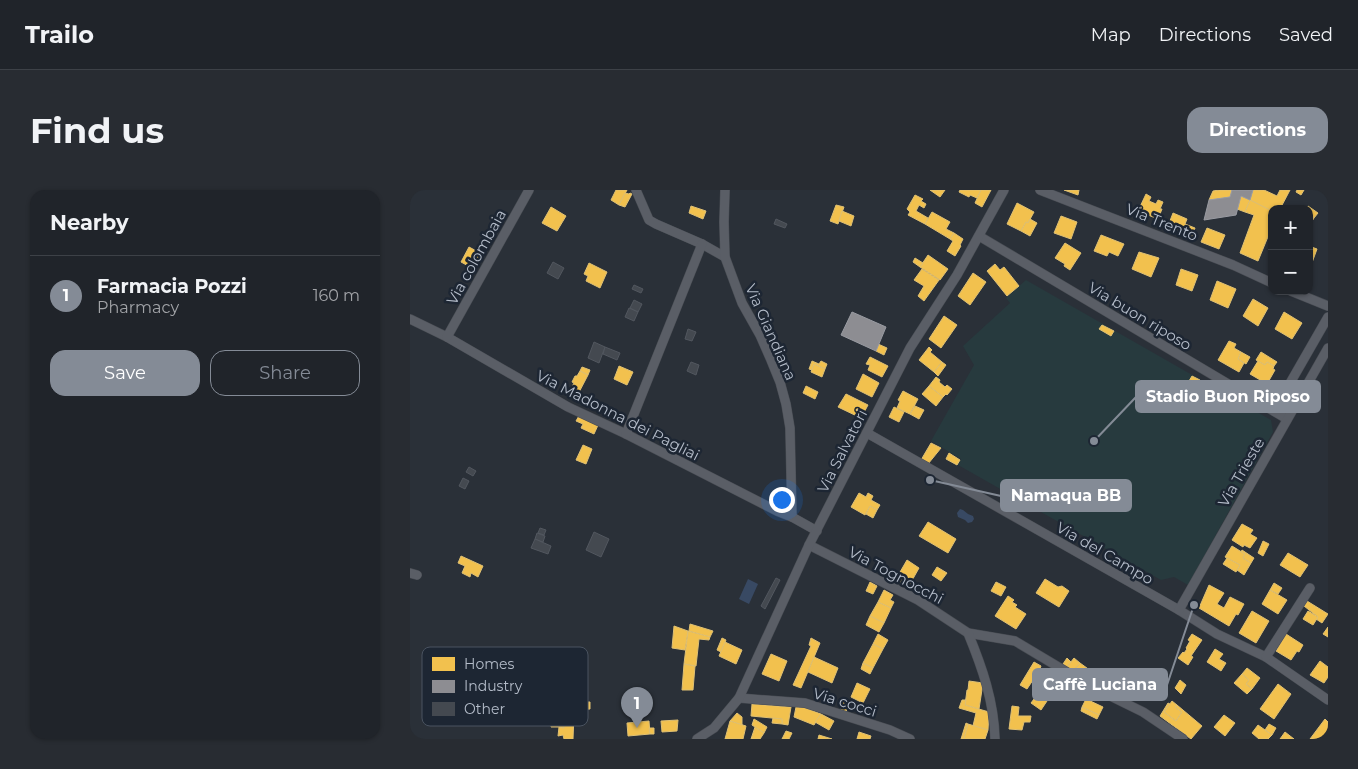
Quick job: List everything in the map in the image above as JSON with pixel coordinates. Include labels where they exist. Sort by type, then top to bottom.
[{"type":"street","name":"Via colombaia","points":[[446,337],[529,190]]},
{"type":"street","points":[[636,190],[649,220],[726,257]]},
{"type":"street","name":"Via Giandiana","points":[[725,190],[726,257],[734,285],[771,360],[786,404],[790,428],[792,517]]},
{"type":"street","name":"Via Salvatori","points":[[714,728],[739,698],[809,546],[910,348],[957,275],[1004,190]]},
{"type":"street","name":"Via Trento","points":[[1040,190],[1233,265],[1268,281]]},
{"type":"street","name":"Via buon riposo","points":[[979,236],[1287,419]]},
{"type":"street","points":[[626,434],[702,244]]},
{"type":"street","points":[[1301,295],[1328,306]]},
{"type":"street","points":[[1274,411],[1328,318]]},
{"type":"street","name":"Via Madonna dei Pagliai","points":[[410,319],[446,337],[568,407],[626,434],[817,531]]},
{"type":"street","name":"Via Trieste","points":[[1179,610],[1328,348]]},
{"type":"street","name":"Via del Campo","points":[[867,433],[1179,610],[1217,634],[1266,657],[1327,695]]},
{"type":"street","name":"Via Tognocchi","points":[[809,546],[918,600],[968,633],[1015,641],[1092,687],[1143,712],[1183,739]]},
{"type":"street","points":[[1266,657],[1310,588]]},
{"type":"street","points":[[968,633],[990,694],[995,739]]},
{"type":"street","name":"Via cocci","points":[[739,698],[804,703],[890,730],[910,739]]},
{"type":"street","points":[[697,739],[714,728]]},
{"type":"street","points":[[711,739],[714,728]]},
{"type":"green space","points":[[1026,280],[1271,420],[1273,432],[1188,585],[1174,577],[1161,580],[958,465],[961,459],[931,441],[974,365],[963,346],[1010,303],[1006,298]]},
{"type":"water","points":[[960,509],[973,516],[972,522],[968,523],[958,517],[957,513]]},
{"type":"water","points":[[748,579],[758,584],[749,604],[739,599]]},
{"type":"building: Homes","points":[[616,190],[627,190],[619,205],[611,200]]},
{"type":"building: Homes","points":[[930,190],[945,190],[940,197]]},
{"type":"building: Homes","points":[[960,190],[981,190],[977,198],[970,195],[969,197],[959,192]]},
{"type":"building: Homes","points":[[981,190],[991,190],[982,207],[975,203]]},
{"type":"building: Homes","points":[[1064,190],[1079,190],[1078,195]]},
{"type":"building: Homes","points":[[1232,190],[1230,197],[1209,200],[1213,191]]},
{"type":"building: Homes","points":[[1253,190],[1264,190],[1277,196],[1280,190],[1290,190],[1282,205],[1268,205],[1268,209],[1250,200]]},
{"type":"building: Homes","points":[[1297,190],[1304,190],[1301,195],[1296,192]]},
{"type":"building: Homes","points":[[625,193],[632,194],[625,207],[619,205]]},
{"type":"building: Homes","points":[[1146,194],[1151,197],[1149,201],[1156,204],[1158,200],[1163,202],[1158,219],[1138,211]]},
{"type":"building: Homes","points":[[915,195],[923,199],[921,201],[926,204],[924,208],[919,205],[916,211],[928,218],[925,224],[908,215],[910,212],[907,209]]},
{"type":"building: Homes","points":[[1241,196],[1250,200],[1245,212],[1237,209]]},
{"type":"building: Homes","points":[[1250,200],[1268,209],[1268,237],[1258,261],[1240,253],[1254,215],[1245,212]]},
{"type":"building: Homes","points":[[1017,203],[1034,212],[1021,231],[1007,224]]},
{"type":"building: Homes","points":[[836,205],[844,207],[838,224],[830,221]]},
{"type":"building: Homes","points":[[691,206],[706,211],[703,219],[689,213]]},
{"type":"building: Homes","points":[[551,207],[566,216],[557,231],[542,223]]},
{"type":"building: Homes","points":[[1313,210],[1318,213],[1313,217]]},
{"type":"building: Homes","points":[[842,211],[854,216],[851,226],[839,221]]},
{"type":"building: Homes","points":[[932,212],[950,222],[946,229],[954,233],[950,239],[925,224]]},
{"type":"building: Homes","points":[[1173,213],[1187,219],[1185,224],[1195,228],[1192,236],[1168,226]]},
{"type":"building: Homes","points":[[1061,216],[1077,222],[1071,239],[1054,233]]},
{"type":"building: Homes","points":[[1030,219],[1037,223],[1030,236],[1021,231]]},
{"type":"building: Homes","points":[[1207,228],[1225,235],[1219,249],[1201,242]]},
{"type":"building: Homes","points":[[954,233],[963,239],[955,256],[947,251],[953,241],[950,239]]},
{"type":"building: Homes","points":[[1101,235],[1124,244],[1118,256],[1109,252],[1107,256],[1094,251]]},
{"type":"building: Homes","points":[[1065,243],[1081,253],[1070,270],[1064,266],[1065,264],[1055,258]]},
{"type":"building: Homes","points":[[469,247],[482,254],[474,269],[461,262]]},
{"type":"building: Homes","points":[[1313,248],[1317,249],[1313,260]]},
{"type":"building: Homes","points":[[1139,252],[1159,258],[1151,277],[1132,269]]},
{"type":"building: Homes","points":[[928,255],[948,269],[940,280],[920,267]]},
{"type":"building: Homes","points":[[915,258],[923,263],[920,267],[913,262]]},
{"type":"building: Homes","points":[[589,263],[607,272],[600,288],[586,281],[588,276],[584,274]]},
{"type":"building: Homes","points":[[995,264],[1000,270],[1004,267],[1019,286],[1007,296],[987,271]]},
{"type":"building: Homes","points":[[922,269],[939,280],[924,301],[918,296],[924,286],[914,280]]},
{"type":"building: Homes","points":[[1181,269],[1198,275],[1192,291],[1176,285]]},
{"type":"building: Homes","points":[[973,273],[986,282],[970,305],[958,296]]},
{"type":"building: Homes","points":[[1217,281],[1236,289],[1228,308],[1210,300]]},
{"type":"building: Homes","points":[[1253,299],[1268,308],[1258,326],[1243,316]]},
{"type":"building: Homes","points":[[1284,312],[1302,323],[1292,339],[1275,329]]},
{"type":"building: Homes","points":[[944,316],[957,325],[941,348],[929,339]]},
{"type":"building: Homes","points":[[1102,325],[1114,331],[1111,336],[1099,329]]},
{"type":"building: Homes","points":[[1229,341],[1236,344],[1234,348],[1241,352],[1238,359],[1244,363],[1239,372],[1218,360]]},
{"type":"building: Homes","points":[[878,344],[887,348],[884,355],[876,351]]},
{"type":"building: Homes","points":[[929,347],[932,350],[930,352],[942,362],[934,372],[919,360]]},
{"type":"building: Homes","points":[[1241,352],[1250,357],[1246,364],[1238,359]]},
{"type":"building: Homes","points":[[1261,352],[1277,362],[1274,366],[1267,362],[1265,365],[1256,360]]},
{"type":"building: Homes","points":[[870,357],[888,366],[882,377],[868,370],[870,365],[866,364]]},
{"type":"building: Homes","points":[[812,361],[819,364],[821,361],[827,364],[825,369],[814,364],[812,370],[809,369]]},
{"type":"building: Homes","points":[[1258,361],[1265,365],[1267,362],[1274,366],[1273,369],[1275,370],[1267,384],[1250,374]]},
{"type":"building: Homes","points":[[942,362],[946,365],[938,376],[934,372]]},
{"type":"building: Homes","points":[[814,364],[825,369],[822,377],[811,372]]},
{"type":"building: Homes","points":[[619,366],[633,372],[627,385],[614,379]]},
{"type":"building: Homes","points":[[582,367],[590,370],[588,375],[580,371]]},
{"type":"building: Homes","points":[[580,371],[588,375],[576,398],[568,394],[574,383],[572,382],[575,376]]},
{"type":"building: Homes","points":[[863,374],[879,383],[872,397],[856,389]]},
{"type":"building: Homes","points":[[1192,376],[1200,380],[1198,385],[1189,381]]},
{"type":"building: Homes","points":[[936,377],[945,387],[947,385],[952,389],[943,397],[929,386]]},
{"type":"building: Homes","points":[[1202,381],[1207,384],[1204,391],[1198,388]]},
{"type":"building: Homes","points":[[806,386],[818,392],[815,399],[803,393]]},
{"type":"building: Homes","points":[[929,386],[943,397],[936,406],[922,394]]},
{"type":"building: Homes","points":[[903,391],[918,399],[910,414],[897,408],[900,401],[898,400]]},
{"type":"building: Homes","points":[[846,394],[868,405],[861,418],[838,407]]},
{"type":"building: Homes","points":[[915,406],[924,410],[919,419],[910,414]]},
{"type":"building: Homes","points":[[894,407],[904,412],[899,422],[889,417]]},
{"type":"building: Homes","points":[[580,414],[599,423],[594,434],[581,428],[583,424],[576,421]]},
{"type":"building: Homes","points":[[931,443],[941,448],[928,464],[921,460]]},
{"type":"building: Homes","points":[[583,445],[592,449],[586,464],[576,460]]},
{"type":"building: Homes","points":[[949,453],[960,460],[957,465],[946,459]]},
{"type":"building: Homes","points":[[859,493],[866,497],[868,493],[873,496],[871,500],[880,505],[877,510],[870,506],[865,515],[851,507]]},
{"type":"building: Homes","points":[[870,506],[877,510],[873,518],[866,514]]},
{"type":"building: Homes","points":[[928,522],[956,539],[948,553],[919,536]]},
{"type":"building: Homes","points":[[1242,524],[1253,530],[1250,534],[1257,538],[1250,548],[1244,545],[1243,547],[1232,540]]},
{"type":"building: Homes","points":[[1263,541],[1269,544],[1263,556],[1258,553]]},
{"type":"building: Homes","points":[[1232,546],[1245,554],[1243,558],[1251,563],[1244,575],[1237,570],[1240,565],[1225,557]]},
{"type":"building: Homes","points":[[1242,550],[1254,558],[1251,563],[1243,558],[1245,554],[1241,552]]},
{"type":"building: Homes","points":[[1288,553],[1308,565],[1300,577],[1280,565]]},
{"type":"building: Homes","points":[[461,556],[483,566],[478,577],[471,573],[470,577],[462,573],[465,566],[458,563]]},
{"type":"building: Homes","points":[[1227,558],[1240,565],[1236,572],[1223,564]]},
{"type":"building: Homes","points":[[907,560],[919,568],[910,584],[903,581],[902,583],[896,579]]},
{"type":"building: Homes","points":[[937,567],[947,573],[941,581],[932,575]]},
{"type":"building: Homes","points":[[1045,579],[1069,591],[1059,607],[1036,593]]},
{"type":"building: Homes","points":[[870,582],[877,586],[873,594],[866,591]]},
{"type":"building: Homes","points":[[996,582],[1006,587],[1001,596],[991,591]]},
{"type":"building: Homes","points":[[1274,583],[1282,588],[1278,594],[1270,590]]},
{"type":"building: Homes","points":[[1209,585],[1224,593],[1217,604],[1224,608],[1230,597],[1244,604],[1229,626],[1199,608]]},
{"type":"building: Homes","points":[[884,590],[893,595],[890,600],[894,602],[891,608],[878,602]]},
{"type":"building: Homes","points":[[1270,590],[1287,600],[1278,614],[1262,604]]},
{"type":"building: Homes","points":[[1008,596],[1014,600],[1012,602],[1017,605],[1015,607],[1026,614],[1016,629],[995,616]]},
{"type":"building: Homes","points":[[1307,601],[1328,614],[1322,623],[1316,619],[1318,617],[1304,606]]},
{"type":"building: Homes","points":[[878,602],[891,608],[884,623],[870,616]]},
{"type":"building: Homes","points":[[1252,611],[1269,621],[1256,643],[1239,633]]},
{"type":"building: Homes","points":[[1308,611],[1318,617],[1313,625],[1303,619]]},
{"type":"building: Homes","points":[[870,616],[884,623],[879,632],[866,625]]},
{"type":"building: Homes","points":[[690,624],[713,631],[710,637],[689,631]]},
{"type":"building: Homes","points":[[674,626],[688,631],[685,650],[672,648]]},
{"type":"building: Homes","points":[[1328,627],[1328,637],[1323,634]]},
{"type":"building: Homes","points":[[688,631],[710,637],[709,640],[699,639],[696,666],[684,664]]},
{"type":"building: Homes","points":[[878,634],[888,640],[883,649],[873,644]]},
{"type":"building: Homes","points":[[1192,634],[1202,640],[1191,656],[1193,657],[1188,665],[1178,658],[1187,649],[1190,641],[1188,640]]},
{"type":"building: Homes","points":[[1286,634],[1303,645],[1291,660],[1276,651]]},
{"type":"building: Homes","points":[[722,638],[726,640],[721,652],[717,650]]},
{"type":"building: Homes","points":[[811,638],[820,643],[801,688],[793,685],[811,646],[809,645]]},
{"type":"building: Homes","points":[[725,642],[742,650],[736,664],[719,656]]},
{"type":"building: Homes","points":[[873,644],[883,649],[873,668],[863,663]]},
{"type":"building: Homes","points":[[1215,649],[1223,654],[1219,659],[1226,663],[1221,671],[1207,662]]},
{"type":"building: Homes","points":[[771,654],[787,661],[779,681],[762,674]]},
{"type":"building: Homes","points":[[814,657],[838,668],[832,683],[808,672]]},
{"type":"building: Homes","points":[[1067,658],[1071,662],[1067,667],[1063,664]]},
{"type":"building: Homes","points":[[1074,658],[1080,663],[1073,671],[1067,667]]},
{"type":"building: Homes","points":[[1320,661],[1328,667],[1328,677],[1324,683],[1310,675]]},
{"type":"building: Homes","points":[[1034,662],[1041,666],[1039,671],[1042,673],[1038,679],[1035,677],[1027,689],[1020,685]]},
{"type":"building: Homes","points":[[863,663],[873,668],[870,674],[861,669]]},
{"type":"building: Homes","points":[[1080,663],[1091,671],[1085,680],[1073,671]]},
{"type":"building: Homes","points":[[684,664],[695,666],[693,690],[682,690]]},
{"type":"building: Homes","points":[[1247,668],[1260,678],[1252,689],[1246,684],[1249,680],[1242,674]]},
{"type":"building: Homes","points":[[1242,674],[1249,680],[1246,684],[1252,689],[1247,694],[1234,683]]},
{"type":"building: Homes","points":[[1180,680],[1186,685],[1181,694],[1175,688]]},
{"type":"building: Homes","points":[[969,681],[983,683],[979,709],[965,705]]},
{"type":"building: Homes","points":[[857,683],[870,689],[863,703],[851,697]]},
{"type":"building: Homes","points":[[1278,684],[1291,694],[1274,719],[1260,709]]},
{"type":"building: Homes","points":[[1040,691],[1049,698],[1041,710],[1031,703]]},
{"type":"building: Homes","points":[[842,699],[851,703],[845,713],[840,711],[842,707],[839,706]]},
{"type":"building: Homes","points":[[1086,699],[1103,707],[1099,715],[1082,707]]},
{"type":"building: Homes","points":[[962,700],[966,700],[965,705],[989,712],[988,730],[973,726],[976,713],[959,708]]},
{"type":"building: Homes","points":[[1172,701],[1177,705],[1175,707],[1182,712],[1176,721],[1164,712]]},
{"type":"building: Homes","points":[[1168,703],[1170,704],[1164,712],[1176,721],[1182,712],[1175,707],[1177,705],[1202,726],[1191,739],[1160,716]]},
{"type":"building: Homes","points":[[752,704],[791,707],[788,725],[782,724],[782,719],[751,716]]},
{"type":"building: Homes","points":[[1012,706],[1019,707],[1018,716],[1031,716],[1030,722],[1024,722],[1022,730],[1009,729]]},
{"type":"building: Homes","points":[[796,707],[803,707],[821,714],[814,725],[794,717]]},
{"type":"building: Homes","points":[[1082,707],[1099,715],[1097,719],[1081,711]]},
{"type":"building: Homes","points":[[737,713],[742,717],[742,725],[730,721]]},
{"type":"building: Homes","points":[[821,714],[834,721],[829,730],[815,722]]},
{"type":"building: Homes","points":[[1224,715],[1235,723],[1225,736],[1214,727]]},
{"type":"building: Homes","points":[[773,718],[782,719],[782,724],[772,723]]},
{"type":"building: Homes","points":[[754,719],[767,727],[764,733],[752,725]]},
{"type":"building: Homes","points":[[1325,719],[1328,722],[1328,739],[1310,739]]},
{"type":"building: Homes","points":[[678,720],[677,731],[662,732],[661,721]]},
{"type":"building: Homes","points":[[649,721],[650,734],[628,736],[627,723]]},
{"type":"building: Homes","points":[[730,721],[746,726],[743,739],[725,739]]},
{"type":"building: Homes","points":[[966,723],[968,724],[964,739],[961,739]]},
{"type":"building: Homes","points":[[968,724],[988,730],[985,739],[964,739]]},
{"type":"building: Homes","points":[[1269,724],[1276,728],[1272,735],[1265,730]]},
{"type":"building: Homes","points":[[1258,725],[1272,735],[1268,739],[1259,739],[1252,733]]},
{"type":"building: Homes","points":[[564,726],[574,726],[573,739],[564,739],[563,735],[558,736],[559,727],[564,728]]},
{"type":"building: Homes","points":[[755,727],[764,733],[760,739],[751,739]]},
{"type":"building: Homes","points":[[649,728],[654,728],[654,734],[650,734]]},
{"type":"building: Homes","points":[[786,731],[792,733],[789,739],[782,739]]},
{"type":"building: Homes","points":[[859,732],[871,736],[870,739],[857,739]]},
{"type":"building: Homes","points":[[1285,732],[1294,739],[1280,739]]},
{"type":"building: Homes","points":[[819,735],[832,739],[818,739]]},
{"type":"building: Industry","points":[[1232,190],[1253,190],[1250,200],[1241,196],[1236,215],[1204,220],[1209,200],[1230,197]]},
{"type":"building: Industry","points":[[852,312],[886,327],[876,351],[841,335]]},
{"type":"building: Other","points":[[776,219],[787,224],[785,228],[774,224]]},
{"type":"building: Other","points":[[553,262],[564,268],[558,279],[547,273]]},
{"type":"building: Other","points":[[634,285],[643,289],[641,293],[632,289]]},
{"type":"building: Other","points":[[634,300],[642,304],[638,312],[630,308]]},
{"type":"building: Other","points":[[629,308],[638,312],[634,321],[625,317]]},
{"type":"building: Other","points":[[688,329],[696,332],[692,341],[685,339]]},
{"type":"building: Other","points":[[594,342],[605,347],[599,363],[588,358]]},
{"type":"building: Other","points":[[605,347],[620,353],[617,360],[603,354]]},
{"type":"building: Other","points":[[691,362],[699,365],[696,375],[687,371]]},
{"type":"building: Other","points":[[469,467],[476,471],[473,476],[466,472]]},
{"type":"building: Other","points":[[463,478],[469,481],[465,489],[459,486]]},
{"type":"building: Other","points":[[540,528],[546,530],[544,535],[538,533]]},
{"type":"building: Other","points":[[594,532],[609,539],[601,557],[586,550]]},
{"type":"building: Other","points":[[537,533],[545,536],[543,542],[535,539]]},
{"type":"building: Other","points":[[535,539],[551,546],[548,554],[531,548]]},
{"type":"building: Other","points":[[776,578],[780,580],[765,609],[761,606]]},
{"type":"place","name":"Stadio Buon Riposo","points":[[1094,441]]},
{"type":"place","name":"Namaqua BB","points":[[930,480]]},
{"type":"place","name":"Caffè Luciana","points":[[1194,605]]},
{"type":"place","name":"Farmacia Pozzi","points":[[637,728]]}]
